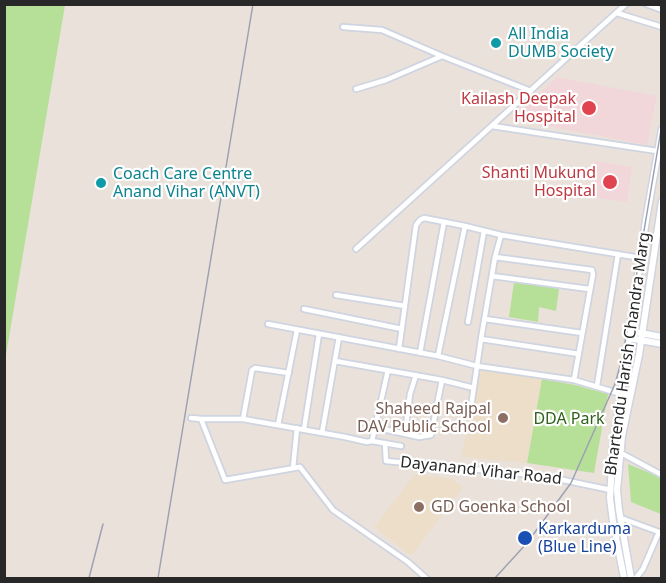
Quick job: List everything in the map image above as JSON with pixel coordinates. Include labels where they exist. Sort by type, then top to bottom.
[{"type":"main road","name":"Bhartendu Harish Chandra Marg","points":[[634,579],[614,490],[614,447],[662,129]]},
{"type":"main road","name":"Bhartendu Harish Chandra Marg","points":[[624,579],[610,498],[614,490],[641,341],[661,205]]},
{"type":"main road","points":[[630,335],[642,333],[662,337]]},
{"type":"main road","points":[[630,335],[641,341],[662,344]]},
{"type":"street","points":[[356,249],[626,4]]},
{"type":"street","points":[[646,4],[662,10]]},
{"type":"street","points":[[616,13],[662,27]]},
{"type":"street","points":[[343,27],[382,30],[531,91]]},
{"type":"street","points":[[356,89],[386,80],[442,56]]},
{"type":"street","points":[[492,126],[657,151]]},
{"type":"street","points":[[399,350],[416,225],[424,218],[501,235],[641,258]]},
{"type":"street","points":[[420,353],[444,222]]},
{"type":"street","points":[[438,356],[465,226]]},
{"type":"street","points":[[468,322],[484,231]]},
{"type":"street","points":[[471,407],[495,257],[501,235]]},
{"type":"street","points":[[597,386],[618,254]]},
{"type":"street","points":[[495,257],[591,269],[593,274],[574,380]]},
{"type":"street","points":[[492,276],[590,289]]},
{"type":"street","points":[[336,295],[405,306]]},
{"type":"street","points":[[304,309],[402,329]]},
{"type":"street","points":[[485,319],[582,333]]},
{"type":"street","points":[[268,324],[438,356],[477,366],[574,380],[631,395]]},
{"type":"street","points":[[278,425],[297,330]]},
{"type":"street","points":[[304,429],[319,334]]},
{"type":"street","points":[[322,433],[339,337]]},
{"type":"street","points":[[481,339],[579,354]]},
{"type":"street","points":[[335,361],[474,388]]},
{"type":"street","points":[[243,419],[252,370],[255,368],[289,374]]},
{"type":"street","points":[[372,441],[388,370]]},
{"type":"street","points":[[405,434],[410,394],[416,375]]},
{"type":"street","points":[[374,427],[419,437],[431,435],[442,380]]},
{"type":"street","points":[[191,418],[243,419],[401,446]]},
{"type":"street","points":[[201,419],[225,480],[300,467],[333,510],[408,562],[426,579]]},
{"type":"street","points":[[293,468],[297,428]]},
{"type":"street","name":"Dayanand Vihar Road","points":[[385,443],[386,461],[544,476],[614,490]]},
{"type":"street","points":[[621,453],[662,475]]},
{"type":"street","points":[[621,518],[659,532],[643,569],[634,579]]},
{"type":"shaded area","name":"Kailash Deepak Hospital","points":[[557,77],[657,96],[647,145],[511,119]]},
{"type":"shaded area","name":"Shanti Mukund Hospital","points":[[594,161],[632,167],[627,202],[588,197]]},
{"type":"shaded area","name":"Shaheed Rajpal DAV Public School","points":[[482,367],[542,379],[527,463],[461,457]]},
{"type":"shaded area","name":"GD Goenka School","points":[[415,474],[452,479],[463,487],[411,556],[374,527]]},
{"type":"green space","points":[[4,5],[65,5],[5,361]]},
{"type":"green space","points":[[514,282],[559,289],[556,311],[539,307],[538,322],[509,317]]},
{"type":"green space","name":"DDA Park","points":[[542,379],[608,394],[594,473],[527,463]]},
{"type":"green space","points":[[628,464],[661,479],[661,514],[631,502]]},
{"type":"railway","points":[[158,578],[253,4]]},
{"type":"railway","points":[[495,578],[527,543],[571,483],[615,384],[623,355],[662,124]]},
{"type":"railway","points":[[89,578],[103,524]]},
{"type":"place","name":"All India DUMB Society","points":[[496,43]]},
{"type":"place","name":"Kailash Deepak Hospital","points":[[589,108]]},
{"type":"place","name":"Shanti Mukund Hospital","points":[[610,182]]},
{"type":"place","name":"Coach Care Centre Anand Vihar (ANVT)","points":[[101,183]]},
{"type":"place","name":"Shaheed Rajpal DAV Public School","points":[[503,418]]},
{"type":"place","name":"GD Goenka School","points":[[419,507]]},
{"type":"place","name":"Karkarduma (Blue Line)","points":[[525,538]]}]
